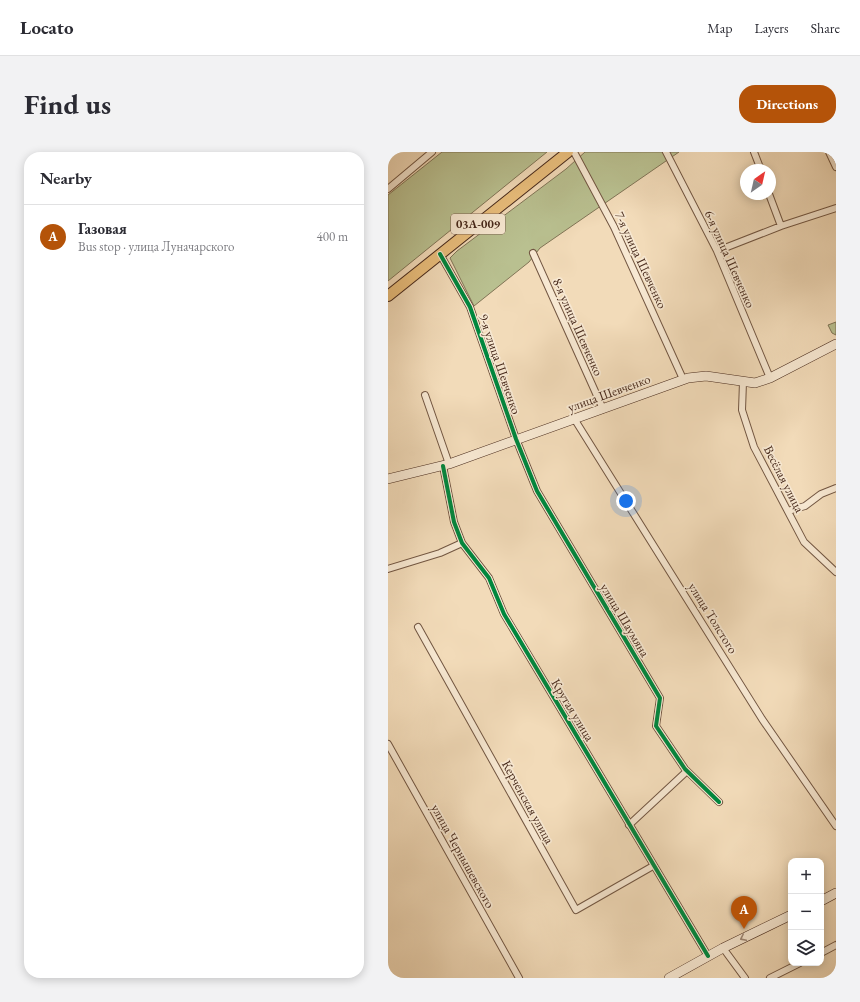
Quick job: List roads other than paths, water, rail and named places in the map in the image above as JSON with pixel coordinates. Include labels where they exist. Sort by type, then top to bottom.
[{"type":"main road","name":"03А-009","points":[[388,296],[568,152]]},
{"type":"main road","name":"улица Шевченко","points":[[388,479],[446,465],[516,439],[575,420],[602,408],[683,379],[706,376],[755,383],[770,378],[836,344]]},
{"type":"main road","points":[[824,899],[836,893]]},
{"type":"main road","points":[[669,978],[723,948],[788,916]]},
{"type":"street","points":[[388,189],[432,152]]},
{"type":"street","name":"7-я улица Шевченко","points":[[574,152],[614,226],[683,379]]},
{"type":"street","name":"6-я улица Шевченко","points":[[666,152],[717,251],[770,378]]},
{"type":"street","points":[[754,152],[758,164]]},
{"type":"street","points":[[829,152],[836,167]]},
{"type":"street","points":[[772,200],[781,226]]},
{"type":"street","points":[[717,251],[781,226],[836,208]]},
{"type":"street","name":"9-я улица Шевченко","points":[[440,254],[470,307],[516,439]]},
{"type":"street","name":"8-я улица Шевченко","points":[[533,254],[602,408]]},
{"type":"street","name":"Весёлая улица","points":[[743,382],[742,410],[754,447],[804,542],[836,572]]},
{"type":"street","name":"Крутая улица","points":[[425,395],[446,465],[454,522],[462,543],[489,578],[504,614],[629,826],[708,956]]},
{"type":"street","name":"улица Толстого","points":[[575,420],[762,718],[836,826]]},
{"type":"street","name":"улица Шаумяна","points":[[516,439],[537,491],[660,698],[656,726],[687,771],[719,802]]},
{"type":"street","points":[[788,511],[805,506],[821,494],[836,488]]},
{"type":"street","points":[[388,569],[440,553],[462,543]]},
{"type":"street","name":"Керченская улица","points":[[418,627],[576,910],[653,866]]},
{"type":"street","name":"улица Чернышевского","points":[[388,744],[519,978]]},
{"type":"street","points":[[629,826],[687,771]]},
{"type":"street","points":[[824,951],[836,945]]},
{"type":"street","points":[[723,948],[745,978]]},
{"type":"street","points":[[770,978],[794,966]]},
{"type":"place","name":"Газовая","points":[[744,929]]}]
